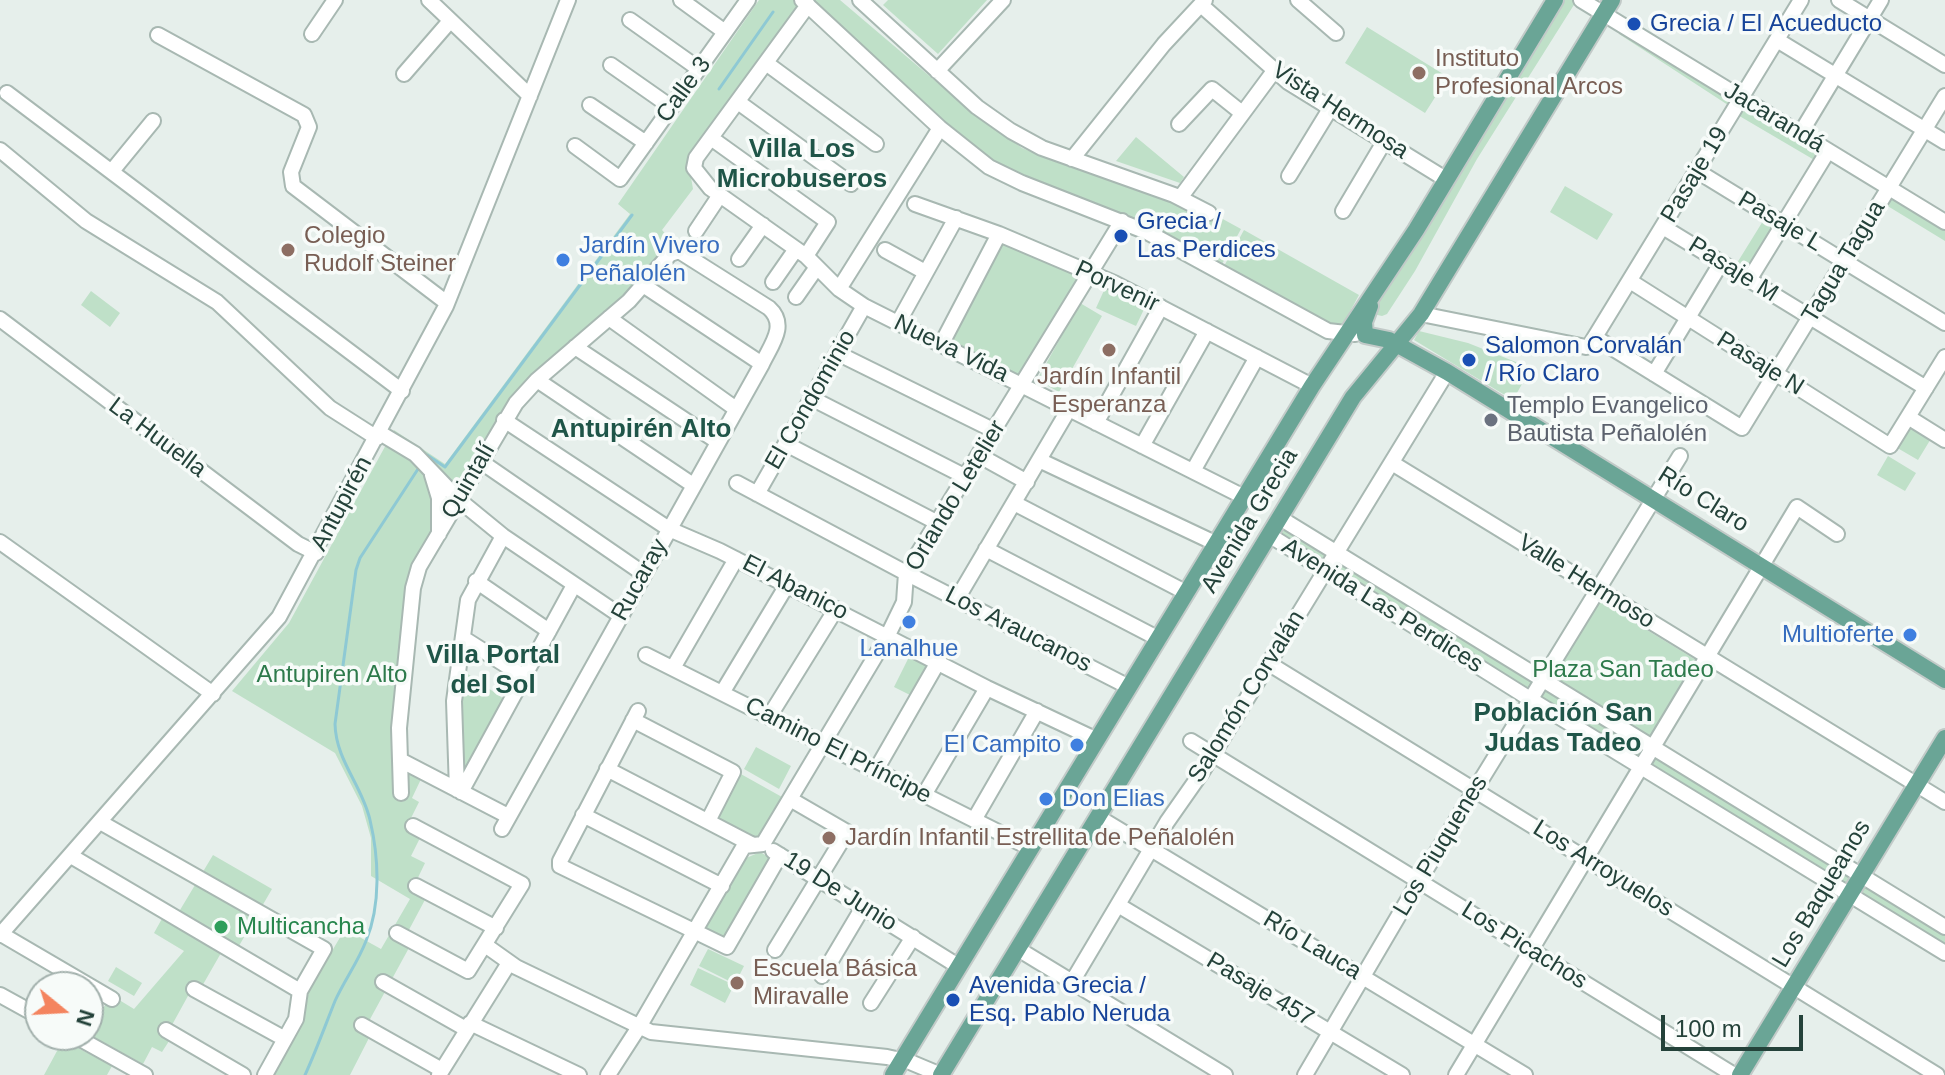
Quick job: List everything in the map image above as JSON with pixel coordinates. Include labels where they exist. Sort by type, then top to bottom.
[{"type":"main road","name":"Avenida Grecia","points":[[898,1068],[1312,386],[1447,180],[1555,0]]},
{"type":"main road","name":"Avenida Grecia","points":[[938,1074],[1018,949],[1353,397],[1421,314],[1608,7]]},
{"type":"main road","points":[[1365,335],[1364,322],[1384,279]]},
{"type":"main road","name":"Río Claro","points":[[1365,335],[1398,344],[1447,372],[1945,680]]},
{"type":"main road","name":"Los Baqueanos","points":[[1740,1075],[1945,738]]},
{"type":"street","points":[[312,34],[335,0]]},
{"type":"street","points":[[429,0],[530,96]]},
{"type":"street","name":"Antupirén","points":[[1,932],[279,617],[316,553],[447,303],[568,0]]},
{"type":"street","points":[[681,0],[725,32]]},
{"type":"street","name":"Calle 3","points":[[575,146],[620,179],[748,0]]},
{"type":"street","points":[[937,71],[1003,0]]},
{"type":"street","points":[[1298,0],[1336,33]]},
{"type":"street","name":"Jacarandá","points":[[1581,0],[1608,7],[1741,99],[1945,222]]},
{"type":"street","name":"Pasaje 19","points":[[1591,342],[1801,0]]},
{"type":"street","points":[[1839,0],[1945,65]]},
{"type":"street","points":[[1800,134],[1881,0]]},
{"type":"street","points":[[804,3],[940,128],[972,155],[1006,177],[1147,232],[1318,326],[1345,334]]},
{"type":"street","name":"Calle 3","points":[[696,158],[766,63],[804,3]]},
{"type":"street","points":[[869,3],[937,71],[988,116],[1036,145],[1180,198],[1209,213]]},
{"type":"street","points":[[1072,159],[1158,52],[1203,3]]},
{"type":"street","name":"Vista Hermosa","points":[[1203,3],[1274,71],[1447,180]]},
{"type":"street","points":[[630,20],[699,69]]},
{"type":"street","points":[[404,74],[450,21]]},
{"type":"street","points":[[158,35],[304,115],[309,127],[291,172],[293,186],[447,303]]},
{"type":"street","points":[[1777,40],[1945,142]]},
{"type":"street","points":[[766,63],[876,144]]},
{"type":"street","points":[[611,65],[671,107]]},
{"type":"street","points":[[1180,198],[1274,71]]},
{"type":"street","points":[[1179,124],[1210,89],[1242,113]]},
{"type":"street","points":[[7,93],[402,391]]},
{"type":"street","name":"Tagua Tagua","points":[[1654,374],[1742,428],[1945,96]]},
{"type":"street","points":[[738,102],[851,184]]},
{"type":"street","points":[[590,105],[646,143]]},
{"type":"street","points":[[1289,176],[1330,109]]},
{"type":"street","points":[[112,171],[153,121]]},
{"type":"street","points":[[839,289],[940,128]]},
{"type":"street","points":[[711,138],[828,222],[806,258],[796,297]]},
{"type":"street","points":[[1343,211],[1384,142]]},
{"type":"street","points":[[0,150],[86,221],[217,302],[330,408],[415,454],[459,500],[503,536],[621,616]]},
{"type":"street","points":[[1749,280],[1828,151]]},
{"type":"street","name":"Nueva Vida","points":[[696,158],[694,168],[699,177],[864,306],[1244,497]]},
{"type":"street","name":"Pasaje L","points":[[1697,171],[1945,323]]},
{"type":"street","points":[[696,231],[720,195]]},
{"type":"street","name":"Porvenir","points":[[915,204],[999,234],[1090,273],[1312,386]]},
{"type":"street","points":[[898,323],[956,218]]},
{"type":"street","name":"Orlando Letelier","points":[[722,886],[744,846],[758,844],[824,744],[904,602],[906,573],[1122,221]]},
{"type":"street","points":[[739,259],[763,225]]},
{"type":"street","name":"Pasaje M","points":[[1663,227],[1926,388]]},
{"type":"street","points":[[941,345],[999,234]]},
{"type":"street","points":[[885,250],[925,272]]},
{"type":"street","name":"Quintalí","points":[[401,793],[399,728],[415,575],[516,403],[537,380],[609,318],[670,254],[679,251],[769,308],[779,323],[777,331]]},
{"type":"street","points":[[773,282],[806,258]]},
{"type":"street","points":[[1421,314],[1591,342],[1654,374],[1721,263]]},
{"type":"street","name":"Pasaje N","points":[[1630,281],[1890,446],[1908,417]]},
{"type":"street","points":[[643,285],[762,364]]},
{"type":"street","name":"El Condominio","points":[[757,494],[864,306]]},
{"type":"street","points":[[1096,423],[1161,307]]},
{"type":"street","points":[[609,318],[736,409]]},
{"type":"street","name":"La Huuella","points":[[0,319],[298,544],[316,553]]},
{"type":"street","name":"Rucaray","points":[[459,791],[505,823],[762,364],[777,331]]},
{"type":"street","points":[[1142,446],[1207,331]]},
{"type":"street","name":"Río Claro","points":[[1345,334],[1365,335]]},
{"type":"street","points":[[575,347],[718,442]]},
{"type":"street","points":[[839,354],[995,431]]},
{"type":"street","points":[[1193,471],[1257,357]]},
{"type":"street","points":[[1945,357],[1908,417],[1945,440]]},
{"type":"street","name":"Salomón Corvalán","points":[[1072,982],[1447,372]]},
{"type":"street","points":[[537,380],[693,485]]},
{"type":"street","points":[[813,399],[966,477]]},
{"type":"street","points":[[957,599],[1069,409]]},
{"type":"street","name":"El Abanico","points":[[504,420],[669,529],[701,541],[987,688],[1097,740]]},
{"type":"street","points":[[786,444],[938,523]]},
{"type":"street","points":[[980,456],[1027,482]]},
{"type":"street","name":"Los Piuquenes","points":[[1305,1075],[1419,881],[1680,456]]},
{"type":"street","points":[[1039,460],[1217,544]]},
{"type":"street","points":[[480,461],[644,574]]},
{"type":"street","name":"Valle Hermoso","points":[[1392,463],[1945,802]]},
{"type":"street","points":[[431,471],[439,498],[439,534]]},
{"type":"street","name":"Los Araucanos","points":[[737,483],[1129,687]]},
{"type":"street","points":[[1014,503],[1187,593]]},
{"type":"street","points":[[1456,1075],[1797,507],[1837,534]]},
{"type":"street","name":"Avenida Las Perdices","points":[[1280,518],[1945,927]]},
{"type":"street","name":"Avenida Las Perdices","points":[[1269,535],[1945,953]]},
{"type":"street","points":[[459,791],[454,701],[468,600],[503,536]]},
{"type":"street","points":[[0,542],[213,694]]},
{"type":"street","points":[[986,549],[1159,639]]},
{"type":"street","points":[[673,668],[736,559]]},
{"type":"street","points":[[476,581],[549,631]]},
{"type":"street","points":[[459,791],[574,585]]},
{"type":"street","points":[[722,693],[787,585]]},
{"type":"street","points":[[769,717],[836,609]]},
{"type":"street","points":[[463,638],[523,676]]},
{"type":"street","name":"Camino El Príncipe","points":[[646,655],[1030,848]]},
{"type":"street","points":[[876,770],[938,662]]},
{"type":"street","name":"Los Arroyuelos","points":[[1268,663],[1937,1075]]},
{"type":"street","points":[[924,795],[987,688]]},
{"type":"street","points":[[974,820],[1037,711]]},
{"type":"street","points":[[708,821],[733,772],[636,716],[583,815],[560,866],[727,947],[780,855]]},
{"type":"street","name":"Los Picachos","points":[[1191,741],[1734,1075]]},
{"type":"street","points":[[400,760],[459,791]]},
{"type":"street","name":"19 De Junio","points":[[607,769],[780,855],[958,966]]},
{"type":"street","points":[[775,950],[847,832],[790,799]]},
{"type":"street","points":[[583,815],[722,886],[608,1075]]},
{"type":"street","name":"Río Lauca","points":[[1098,817],[1525,1075]]},
{"type":"street","points":[[100,822],[324,949],[300,991],[296,1019],[265,1075]]},
{"type":"street","points":[[397,933],[468,971],[522,884],[413,826]]},
{"type":"street","points":[[71,856],[300,991]]},
{"type":"street","points":[[416,886],[496,928]]},
{"type":"street","name":"Pasaje 457","points":[[1118,905],[1402,1075]]},
{"type":"street","points":[[822,976],[863,907]]},
{"type":"street","points":[[1,932],[112,999]]},
{"type":"street","points":[[871,1003],[913,937]]},
{"type":"street","points":[[485,945],[509,963],[651,1032],[938,1074]]},
{"type":"street","points":[[1018,949],[1225,1075]]},
{"type":"street","points":[[362,1025],[440,1073],[509,963]]},
{"type":"street","points":[[383,982],[468,1026],[579,1075]]},
{"type":"street","points":[[194,989],[285,1039]]},
{"type":"street","points":[[0,995],[24,1008]]},
{"type":"street","points":[[166,1030],[243,1075]]},
{"type":"street","points":[[102,1051],[145,1075]]},
{"type":"green space","name":"Antupiren Alto","points":[[759,0],[796,0],[800,3],[688,160],[693,189],[662,230],[671,240],[627,297],[539,368],[509,401],[413,568],[394,760],[422,777],[412,798],[419,802],[406,828],[421,836],[411,856],[425,863],[413,888],[427,896],[403,941],[410,946],[363,1032],[370,1036],[350,1075],[273,1075],[304,1018],[309,990],[345,929],[381,949],[410,899],[371,876],[371,838],[362,806],[335,753],[232,691],[289,623],[394,430],[445,464],[630,214],[618,204]]},
{"type":"green space","points":[[810,0],[840,0],[953,96],[1022,148],[1044,157],[1050,144],[1168,189],[1241,229],[1221,266],[973,155]]},
{"type":"green space","points":[[888,0],[987,0],[938,54],[883,5]]},
{"type":"green space","points":[[1564,0],[1577,0],[1477,159],[1415,271],[1387,314],[1373,314],[1373,308]]},
{"type":"green space","points":[[1367,27],[1448,77],[1425,113],[1345,63]]},
{"type":"green space","points":[[1622,30],[1732,99],[1728,105],[1619,34]]},
{"type":"green space","points":[[1742,106],[1820,153],[1816,161],[1736,114]]},
{"type":"green space","points":[[1136,137],[1184,177],[1180,183],[1116,161]]},
{"type":"green space","points":[[1565,186],[1613,214],[1597,240],[1550,212]]},
{"type":"green space","points":[[1892,195],[1945,227],[1945,241],[1886,205]]},
{"type":"green space","points":[[1763,221],[1775,228],[1749,271],[1737,263]]},
{"type":"green space","points":[[1244,230],[1359,295],[1340,330],[1223,268]]},
{"type":"green space","points":[[1001,240],[1080,275],[1017,377],[946,340]]},
{"type":"green space","points":[[1106,286],[1146,305],[1136,326],[1096,308]]},
{"type":"green space","points":[[91,291],[120,313],[110,327],[81,305]]},
{"type":"green space","points":[[1080,303],[1102,316],[1059,392],[1037,380]]},
{"type":"green space","points":[[1419,331],[1468,343],[1531,368],[1513,400],[1414,340]]},
{"type":"green space","points":[[1908,423],[1932,437],[1918,460],[1894,446]]},
{"type":"green space","points":[[1888,456],[1916,473],[1905,491],[1877,475]]},
{"type":"green space","points":[[1281,528],[1945,930],[1945,951],[1274,538]]},
{"type":"green space","name":"Plaza San Tadeo","points":[[1598,600],[1696,660],[1648,740],[1550,679]]},
{"type":"green space","points":[[909,657],[928,666],[912,696],[894,687]]},
{"type":"green space","points":[[465,672],[504,699],[462,783],[460,706]]},
{"type":"green space","points":[[756,747],[791,766],[779,789],[744,769]]},
{"type":"green space","points":[[739,773],[782,797],[759,839],[753,839],[715,817]]},
{"type":"green space","points":[[760,852],[774,860],[727,943],[705,930],[744,859]]},
{"type":"green space","points":[[213,855],[272,889],[236,951],[225,946],[201,988],[194,985],[167,1034],[171,1038],[162,1052],[152,1047],[143,1064],[104,1043],[104,1007],[111,995],[134,1009],[184,951],[154,933],[164,915],[174,920]]},
{"type":"green space","points":[[708,949],[744,966],[735,984],[699,966]]},
{"type":"green space","points":[[116,967],[142,983],[134,996],[108,981]]},
{"type":"green space","points":[[698,968],[734,985],[725,1003],[690,985]]},
{"type":"green space","points":[[57,1051],[84,1051],[112,1066],[107,1075],[44,1075]]},
{"type":"waterway","points":[[719,89],[773,12]]},
{"type":"waterway","points":[[427,455],[445,467],[632,215]]},
{"type":"waterway","points":[[305,1075],[335,1001],[366,941],[376,897],[377,865],[370,820],[344,761],[335,724],[356,570],[360,558],[418,469]]},
{"type":"place","name":"Grecia / El Acueducto","points":[[1634,24]]},
{"type":"place","name":"Instituto Profesional Arcos","points":[[1419,73]]},
{"type":"place","name":"Grecia / Las Perdices","points":[[1121,236]]},
{"type":"place","name":"Colegio Rudolf Steiner","points":[[288,250]]},
{"type":"place","name":"Jardín Vivero Peñalolén","points":[[563,260]]},
{"type":"place","name":"Jardín Infantil Esperanza","points":[[1109,350]]},
{"type":"place","name":"Salomon Corvalán / Río Claro","points":[[1469,360]]},
{"type":"place","name":"Templo Evangelico Bautista Peñalolén","points":[[1491,420]]},
{"type":"place","name":"Lanalhue","points":[[909,622]]},
{"type":"place","name":"Multioferte","points":[[1910,635]]},
{"type":"place","name":"El Campito","points":[[1077,745]]},
{"type":"place","name":"Don Elias","points":[[1046,799]]},
{"type":"place","name":"Jardín Infantil Estrellita de Peñalolén","points":[[829,838]]},
{"type":"place","name":"Multicancha","points":[[221,927]]},
{"type":"place","name":"Escuela Básica Miravalle","points":[[737,983]]},
{"type":"place","name":"Avenida Grecia / Esq. Pablo Neruda","points":[[953,1000]]},
{"type":"district","name":"Villa Los Microbuseros","points":[[802,165]]},
{"type":"district","name":"Antupirén Alto","points":[[641,430]]},
{"type":"district","name":"Villa Portal del Sol","points":[[493,671]]},
{"type":"district","name":"Población San Judas Tadeo","points":[[1563,729]]}]
